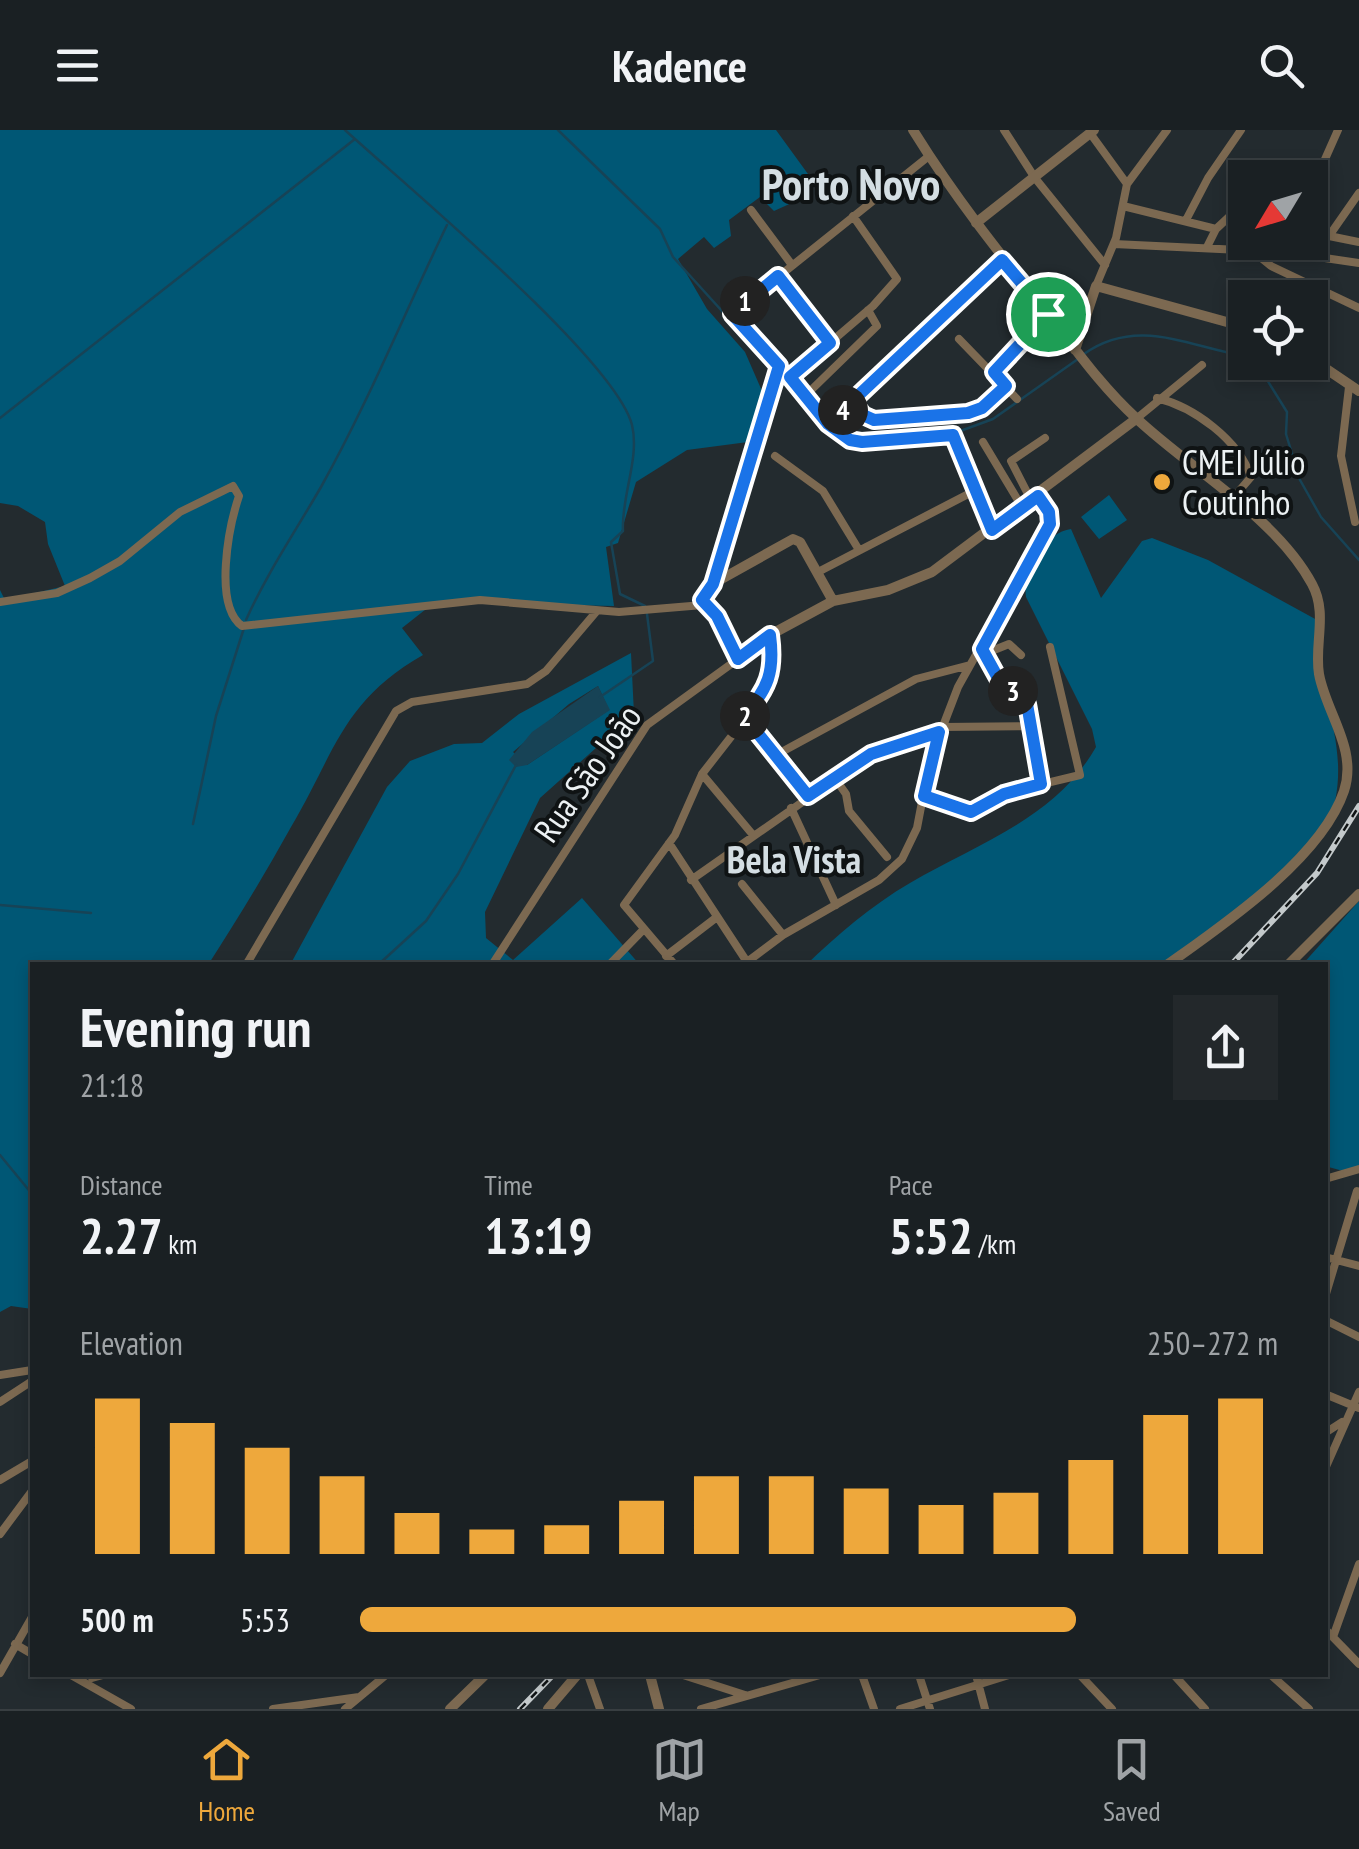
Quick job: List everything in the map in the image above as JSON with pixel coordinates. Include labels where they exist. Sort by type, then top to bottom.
[{"type":"street","points":[[913,130],[1002,260],[1075,350],[1136,419],[1233,498],[1306,575],[1318,598],[1319,673],[1346,751],[1344,790],[1322,827],[1264,892],[1171,962]]},
{"type":"street","points":[[1004,130],[1035,178],[1105,265]]},
{"type":"street","points":[[1075,350],[1114,244],[1128,184],[1167,130]]},
{"type":"street","points":[[1186,220],[1208,178],[1241,130]]},
{"type":"street","points":[[1325,160],[1338,130]]},
{"type":"street","points":[[976,223],[1092,132],[1128,184]]},
{"type":"street","points":[[930,156],[734,310],[735,320],[790,377],[828,424],[850,440],[953,435],[992,530]]},
{"type":"street","points":[[1359,193],[1329,236],[1359,242]]},
{"type":"street","points":[[1123,206],[1216,229]]},
{"type":"street","points":[[750,210],[792,264]]},
{"type":"street","points":[[790,377],[868,310],[897,279],[853,216]]},
{"type":"street","points":[[1207,247],[1216,229],[1228,218]]},
{"type":"street","points":[[1114,244],[1228,250]]},
{"type":"street","points":[[1328,259],[1359,262]]},
{"type":"street","points":[[828,424],[1002,260]]},
{"type":"street","points":[[1267,260],[1300,280]]},
{"type":"street","points":[[778,276],[830,343]]},
{"type":"street","points":[[1096,286],[1228,322]]},
{"type":"street","points":[[1328,294],[1359,308]]},
{"type":"street","points":[[806,395],[877,326],[868,310]]},
{"type":"street","points":[[994,372],[1048,314]]},
{"type":"street","points":[[959,339],[1017,398]]},
{"type":"street","points":[[1136,419],[1202,365]]},
{"type":"street","points":[[713,584],[779,366]]},
{"type":"street","points":[[1328,371],[1354,389],[1341,462],[1355,522]]},
{"type":"street","points":[[852,401],[863,415],[874,420],[968,413],[982,408],[1006,386]]},
{"type":"street","points":[[1157,398],[1173,402],[1208,424],[1240,457],[1251,477],[1233,498]]},
{"type":"street","name":"Rua São João","points":[[494,962],[646,725],[770,635],[833,600],[910,582],[992,530],[1136,419]]},
{"type":"street","points":[[1030,501],[1011,461],[1045,438]]},
{"type":"street","points":[[748,962],[783,935],[894,869],[911,843],[940,730],[970,665],[983,652],[1050,524],[1049,512],[1030,501],[983,442]]},
{"type":"street","points":[[774,456],[823,491],[859,550]]},
{"type":"street","points":[[0,602],[57,593],[90,578],[120,561],[180,512],[233,486],[239,496],[226,538],[228,607],[242,626],[480,600],[596,612],[703,605],[717,616],[738,659]]},
{"type":"street","points":[[818,572],[976,490]]},
{"type":"street","points":[[703,605],[702,595],[713,584],[793,539],[800,542],[833,600]]},
{"type":"street","points":[[248,962],[396,711],[412,702],[527,684],[546,670],[596,612]]},
{"type":"street","points":[[672,962],[624,909],[669,843],[702,774],[769,686],[773,659],[770,635]]},
{"type":"street","points":[[983,652],[1009,644],[1021,655]]},
{"type":"street","points":[[924,796],[971,812],[1004,794],[1075,778],[1081,772],[1050,648]]},
{"type":"street","points":[[983,652],[998,678],[1027,704],[1041,784]]},
{"type":"street","points":[[776,755],[916,680],[970,665]]},
{"type":"street","points":[[744,716],[808,796]]},
{"type":"street","points":[[692,880],[834,776],[893,744],[940,730],[1033,726]]},
{"type":"street","points":[[702,774],[754,834]]},
{"type":"street","points":[[834,776],[846,794],[848,811],[887,858]]},
{"type":"street","points":[[791,808],[836,905]]},
{"type":"street","points":[[669,843],[744,962]]},
{"type":"street","points":[[742,884],[783,935]]},
{"type":"street","points":[[1291,962],[1359,894]]},
{"type":"street","points":[[666,956],[717,918]]},
{"type":"street","points":[[612,962],[643,930]]},
{"type":"street","points":[[1328,1175],[1359,1169]]},
{"type":"street","points":[[1357,1191],[1330,1258],[1359,1266]]},
{"type":"street","points":[[1328,1322],[1359,1337]]},
{"type":"street","points":[[0,1376],[30,1370]]},
{"type":"street","points":[[0,1402],[30,1382]]},
{"type":"street","points":[[1328,1431],[1356,1406],[1359,1392]]},
{"type":"street","points":[[1328,1395],[1356,1406]]},
{"type":"street","points":[[1328,1461],[1342,1422]]},
{"type":"street","points":[[0,1480],[30,1462]]},
{"type":"street","points":[[0,1534],[30,1493]]},
{"type":"street","points":[[1332,1637],[1359,1564]]},
{"type":"street","points":[[0,1674],[30,1620]]},
{"type":"street","points":[[1328,1632],[1359,1664]]},
{"type":"street","points":[[15,1644],[30,1653]]},
{"type":"street","points":[[344,1709],[384,1677]]},
{"type":"street","points":[[450,1709],[483,1677]]},
{"type":"street","points":[[548,1709],[575,1677]]},
{"type":"street","points":[[589,1677],[600,1709]]},
{"type":"street","points":[[650,1677],[658,1709]]},
{"type":"street","points":[[689,1677],[744,1695]]},
{"type":"street","points":[[702,1709],[812,1677]]},
{"type":"street","points":[[863,1677],[874,1709]]},
{"type":"street","points":[[920,1677],[929,1704]]},
{"type":"street","points":[[1082,1677],[1112,1709]]},
{"type":"street","points":[[1176,1677],[1205,1709]]},
{"type":"street","points":[[1273,1677],[1309,1709]]},
{"type":"street","points":[[900,1709],[929,1704],[977,1679],[985,1709]]},
{"type":"street","points":[[92,1680],[130,1709]]},
{"type":"street","points":[[273,1709],[359,1697]]},
{"type":"shaded area","points":[[0,130],[776,130],[808,174],[796,201],[774,211],[760,197],[729,220],[731,236],[714,248],[704,237],[678,259],[707,309],[745,352],[762,391],[748,442],[687,450],[636,482],[618,543],[606,547],[614,606],[435,602],[402,628],[423,655],[374,691],[343,730],[261,879],[210,962],[30,962],[30,1309],[11,1306],[0,1312],[0,590],[5,600],[65,586],[48,544],[45,522],[18,506],[0,503]]},
{"type":"shaded area","points":[[1109,495],[1127,520],[1099,539],[1081,517]]},
{"type":"shaded area","points":[[1071,529],[1101,598],[1142,541],[1152,538],[1208,560],[1317,620],[1322,674],[1337,750],[1335,802],[1326,830],[1251,902],[1163,962],[809,962],[855,921],[896,892],[1037,811],[1079,772],[1096,747],[1092,729],[1026,597],[1031,566],[1044,546]]},
{"type":"shaded area","points":[[631,653],[634,714],[540,798],[485,912],[486,938],[513,960],[582,898],[637,962],[292,962],[387,787],[410,761],[454,744],[482,743],[519,714]],"holes":[[[598,686],[609,710],[527,765],[513,752],[569,704]]]},
{"type":"shaded area","points":[[598,686],[610,710],[527,765],[516,767],[509,760],[532,732]]},
{"type":"shaded area","points":[[1359,901],[1359,1167],[1343,1171],[1328,1167],[1328,962],[1305,962]]},
{"type":"waterway","points":[[345,130],[549,317],[617,396],[632,425],[634,451],[623,531],[611,542],[620,594],[645,606]]},
{"type":"waterway","points":[[558,130],[660,229],[673,257],[769,363]]},
{"type":"waterway","points":[[0,418],[355,139]]},
{"type":"waterway","points":[[246,620],[338,455],[447,225]]},
{"type":"waterway","points":[[1084,354],[1104,343],[1144,336],[1228,352]]},
{"type":"waterway","points":[[927,433],[963,430],[993,419],[1078,359]]},
{"type":"waterway","points":[[1267,380],[1287,412],[1286,434],[1300,480],[1321,517],[1359,560]]},
{"type":"waterway","points":[[600,697],[653,661],[647,614]]},
{"type":"waterway","points":[[193,824],[216,716],[244,628]]},
{"type":"waterway","points":[[381,962],[426,921],[458,874],[516,765]]},
{"type":"waterway","points":[[0,905],[91,913]]},
{"type":"waterway","points":[[0,1155],[30,1192]]},
{"type":"railway","points":[[1234,962],[1317,873],[1359,806]]},
{"type":"railway","points":[[520,1709],[551,1677]]},
{"type":"place","name":"CMEI Júlio Coutinho","points":[[1162,482]]},
{"type":"district","name":"Porto Novo","points":[[851,183]]},
{"type":"district","name":"Bela Vista","points":[[794,858]]},
{"type":"route","points":[[1048,314],[994,372],[1006,386],[982,408],[968,413],[874,420],[863,415],[852,401],[828,424],[790,377],[830,343],[778,276],[732,314],[779,366],[770,384],[713,584],[705,590],[702,600],[717,616],[738,659],[770,635],[773,659],[769,686],[744,716],[808,796],[871,754],[939,732],[924,796],[971,812],[1004,794],[1041,784],[1027,704],[998,678],[982,649],[1050,524],[1047,507],[1038,496],[992,530],[953,435],[862,442],[850,440],[828,424],[903,353],[956,306],[1002,260],[1048,314]]}]
